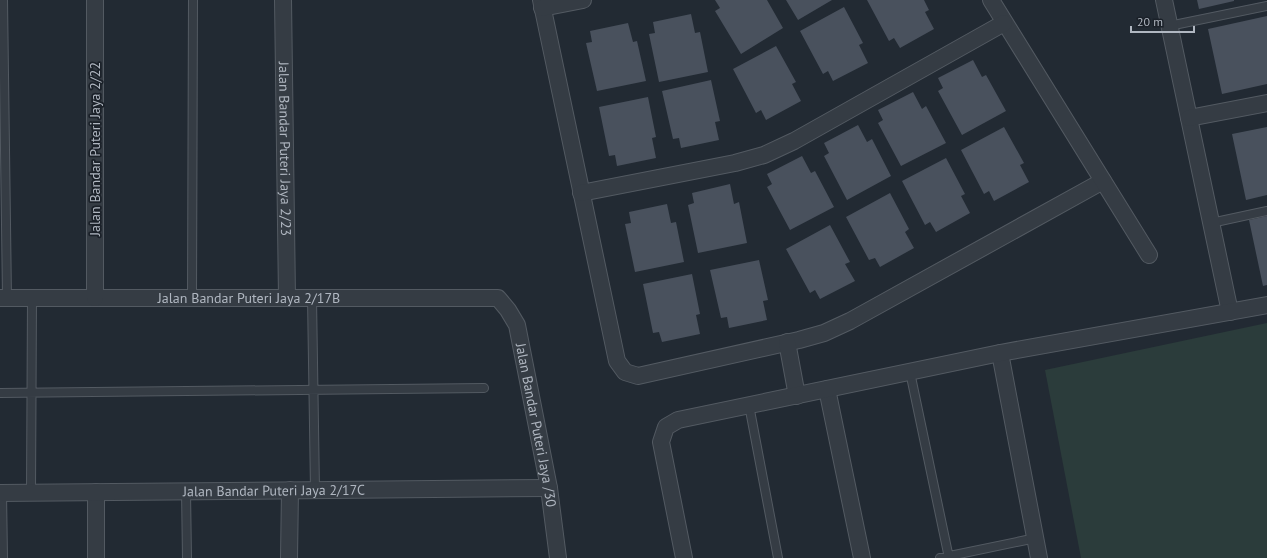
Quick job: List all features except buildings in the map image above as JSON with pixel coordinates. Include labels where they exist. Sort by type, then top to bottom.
[{"type":"street","name":"Jalan Bandar Puteri Jaya 2/22","points":[[95,0],[95,298]]},
{"type":"street","name":"Jalan Bandar Puteri Jaya 2/23","points":[[283,0],[286,298]]},
{"type":"street","points":[[583,0],[541,4],[617,361],[625,372],[638,376],[824,333],[850,321],[1103,180]]},
{"type":"street","points":[[991,0],[1149,255]]},
{"type":"street","points":[[1164,0],[1230,312]]},
{"type":"street","points":[[581,193],[736,163],[764,155],[794,141],[1004,23]]},
{"type":"street","points":[[1188,118],[1267,103]]},
{"type":"street","name":"Jalan Bandar Puteri Jaya 2/17B","points":[[3,298],[498,298]]},
{"type":"street","name":"Jalan Bandar Puteri Jaya /30","points":[[498,298],[508,310],[517,325],[549,488],[558,558]]},
{"type":"street","points":[[684,558],[662,442],[666,427],[678,420],[749,404],[797,396],[1000,353],[1267,305]]},
{"type":"street","points":[[787,342],[797,396]]},
{"type":"street","points":[[1000,353],[1039,558]]},
{"type":"street","points":[[827,389],[862,558]]},
{"type":"street","name":"Jalan Bandar Puteri Jaya 2/17C","points":[[1,493],[549,488]]},
{"type":"street","points":[[289,558],[290,490]]},
{"type":"street","points":[[96,492],[96,558]]},
{"type":"lane","points":[[3,0],[3,298]]},
{"type":"lane","points":[[192,298],[193,0]]},
{"type":"lane","points":[[1169,26],[1267,6]]},
{"type":"lane","points":[[1211,223],[1267,211]]},
{"type":"lane","points":[[30,492],[32,298]]},
{"type":"lane","points":[[312,298],[315,490]]},
{"type":"lane","points":[[910,372],[948,557]]},
{"type":"lane","points":[[0,393],[484,388]]},
{"type":"lane","points":[[749,404],[778,558]]},
{"type":"lane","points":[[186,491],[187,558]]},
{"type":"lane","points":[[1,493],[3,558]]},
{"type":"lane","points":[[940,558],[1036,538]]},
{"type":"shaded area","points":[[1267,323],[1267,558],[1081,558],[1045,370]]}]
